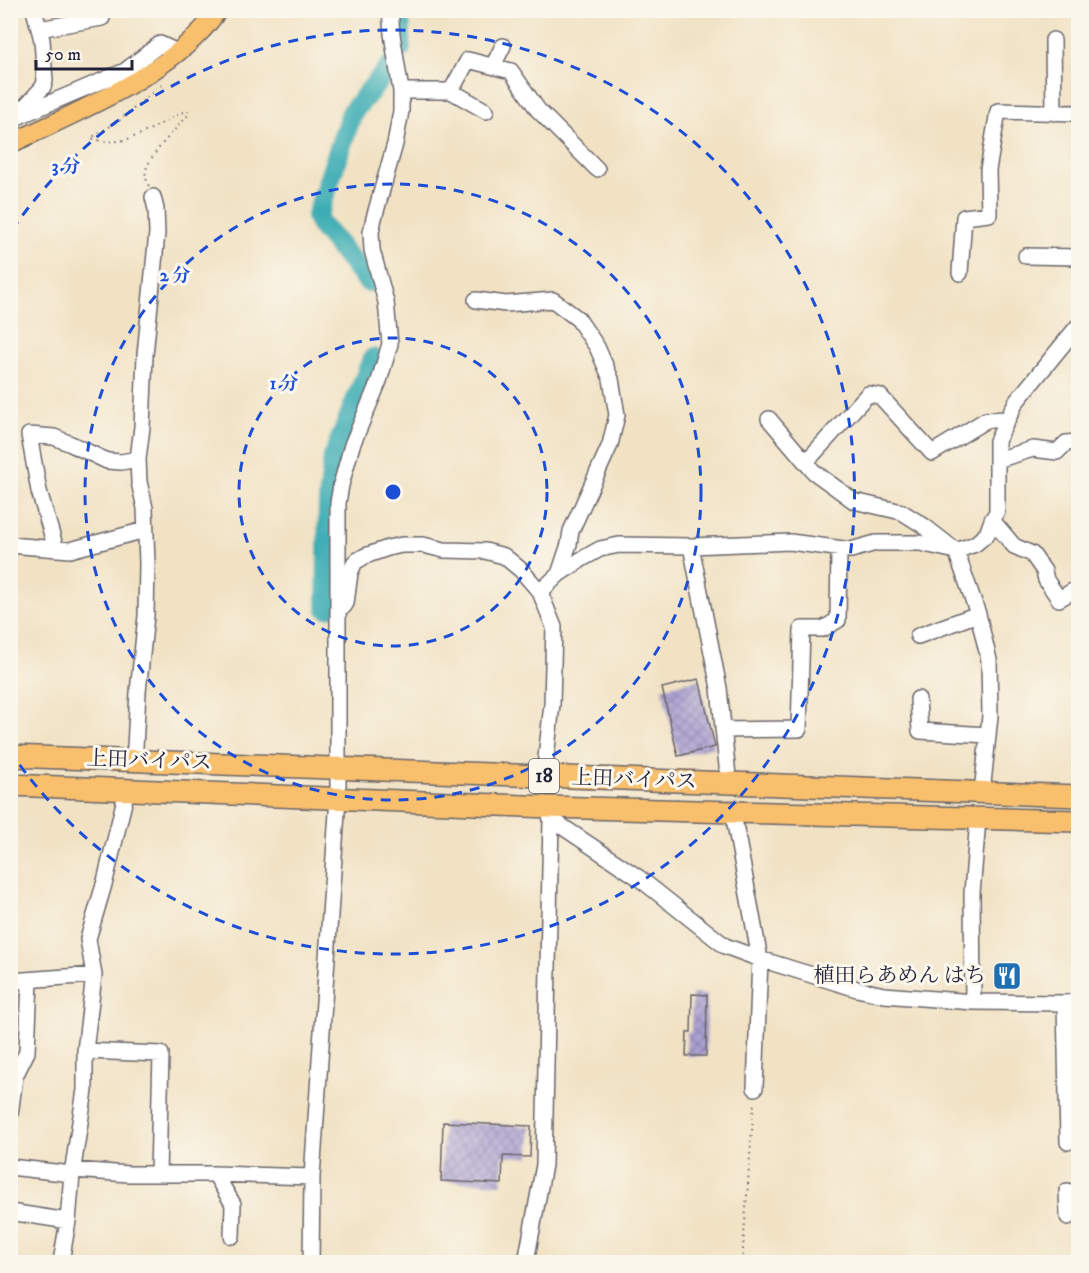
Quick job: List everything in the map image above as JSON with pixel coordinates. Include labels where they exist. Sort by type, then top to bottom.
[{"type":"highway","name":"上田バイパス","points":[[10,756],[1078,796]]},
{"type":"highway","name":"上田バイパス","points":[[10,785],[338,798],[550,813],[1078,821]]},
{"type":"main road","points":[[10,144],[125,88],[162,64],[200,33],[218,10]]},
{"type":"street","points":[[11,120],[44,84],[42,40],[34,10]]},
{"type":"street","points":[[311,1263],[312,1177],[338,798],[337,526],[341,485],[352,446],[379,381],[390,344],[386,302],[372,250],[371,232],[401,111],[401,91],[390,10]]},
{"type":"street","points":[[39,29],[102,18]]},
{"type":"street","points":[[1053,40],[1054,113]]},
{"type":"street","points":[[11,120],[125,71],[160,44],[177,52]]},
{"type":"street","points":[[493,66],[503,46]]},
{"type":"street","points":[[451,91],[468,60],[511,71],[538,110],[597,169]]},
{"type":"street","points":[[401,91],[451,91],[486,111]]},
{"type":"street","points":[[960,273],[964,217],[990,214],[988,170],[998,111],[1078,113]]},
{"type":"street","points":[[132,760],[146,616],[145,508],[139,482],[138,459],[157,233],[153,196]]},
{"type":"street","points":[[1026,256],[1078,257]]},
{"type":"street","points":[[476,300],[507,304],[553,300],[578,319],[597,347],[611,379],[617,415],[610,445],[571,531],[559,574]]},
{"type":"street","points":[[540,592],[559,574],[600,549],[619,545],[691,546],[790,542],[851,550],[876,543],[920,543],[956,551],[975,544],[987,534],[997,512],[997,441],[1016,402],[1078,326]]},
{"type":"street","points":[[806,462],[868,394],[880,396],[932,453],[986,420],[1008,419]]},
{"type":"street","points":[[769,419],[814,472],[854,501],[902,512],[956,551],[978,614],[989,660],[990,716],[982,793]]},
{"type":"street","points":[[56,549],[39,491],[29,435],[54,437],[107,461],[121,462],[138,459]]},
{"type":"street","points":[[997,460],[1033,449],[1057,452],[1066,443],[1078,442]]},
{"type":"street","points":[[992,520],[1014,546],[1032,554],[1059,600],[1078,588]]},
{"type":"street","points":[[10,545],[70,550],[145,530]]},
{"type":"street","points":[[338,612],[346,603],[350,573],[355,562],[388,548],[423,544],[444,550],[485,551],[504,556],[521,570],[540,592],[554,627],[552,704],[544,776]]},
{"type":"street","points":[[691,546],[719,688],[728,776]]},
{"type":"street","points":[[723,730],[799,729],[802,629],[823,628],[838,620],[839,549]]},
{"type":"street","points":[[918,636],[978,614]]},
{"type":"street","points":[[918,699],[920,731],[988,735]]},
{"type":"street","points":[[61,1263],[85,1090],[85,1051],[94,975],[87,939],[105,881],[128,790]]},
{"type":"street","points":[[550,813],[639,878],[725,946],[760,959],[856,989],[884,995],[973,1002],[1072,1003],[1068,1142]]},
{"type":"street","points":[[526,1263],[544,1165],[550,813]]},
{"type":"street","points":[[973,1002],[972,893],[978,819]]},
{"type":"street","points":[[735,824],[760,959],[755,1088]]},
{"type":"street","points":[[10,981],[94,975]]},
{"type":"street","points":[[10,1115],[15,1076],[27,1052],[30,980]]},
{"type":"street","points":[[85,1051],[160,1053],[158,1174]]},
{"type":"street","points":[[10,1167],[129,1174],[312,1177]]},
{"type":"street","points":[[215,1174],[233,1204],[232,1236]]},
{"type":"street","points":[[10,1212],[68,1221]]},
{"type":"path","points":[[153,196],[146,181],[147,166],[189,114],[188,111],[125,141],[107,142],[91,138],[120,120],[164,82]]},
{"type":"path","points":[[742,1263],[755,1088]]},
{"type":"building","points":[[699,679],[715,747],[678,756],[662,688]]},
{"type":"building","points":[[692,994],[707,995],[706,1056],[686,1056],[687,1032],[691,1032]]},
{"type":"building","points":[[443,1122],[531,1126],[530,1157],[503,1156],[502,1184],[441,1181]]},
{"type":"waterway","points":[[399,10],[400,48]]},
{"type":"waterway","points":[[368,281],[320,224],[317,216],[352,112],[390,67]]},
{"type":"waterway","points":[[327,607],[329,500],[334,456],[373,359]]},
{"type":"tunnel","points":[[728,776],[734,820]]},
{"type":"place","name":"植田らあめん はち","points":[[1007,976]]}]
